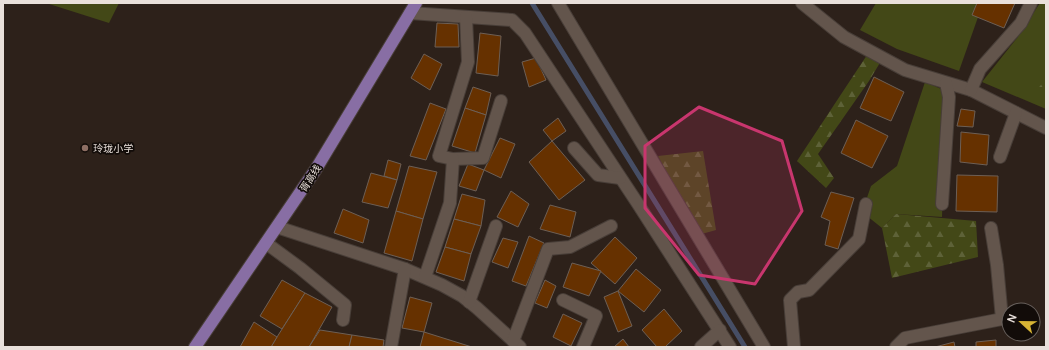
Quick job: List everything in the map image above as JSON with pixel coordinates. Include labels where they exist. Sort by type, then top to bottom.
[{"type":"main road","name":"胥高线","points":[[195,347],[316,169],[413,8]]},
{"type":"street","points":[[558,3],[764,347]]},
{"type":"street","points":[[802,3],[844,37],[905,70],[971,90],[1046,128]]},
{"type":"street","points":[[971,90],[980,69],[1021,22],[1032,3]]},
{"type":"street","points":[[413,8],[466,17],[512,20],[525,33],[730,347]]},
{"type":"street","points":[[466,17],[468,62],[439,156],[454,159],[483,158],[501,101]]},
{"type":"street","points":[[942,204],[949,97],[946,83]]},
{"type":"street","points":[[1000,157],[1016,113]]},
{"type":"street","points":[[574,148],[598,175],[620,178]]},
{"type":"street","points":[[425,278],[450,203],[454,159]]},
{"type":"street","points":[[794,347],[790,300],[798,292],[809,290],[859,240],[866,204]]},
{"type":"street","points":[[277,226],[405,269],[449,289],[462,296],[516,344],[548,249],[570,248],[611,226]]},
{"type":"street","points":[[469,302],[496,226]]},
{"type":"street","points":[[896,347],[905,338],[1002,319],[992,228]]},
{"type":"street","points":[[266,243],[300,268],[345,305],[343,320]]},
{"type":"street","points":[[391,347],[405,269]]},
{"type":"street","points":[[564,300],[596,316],[583,347]]},
{"type":"street","points":[[701,347],[720,330]]},
{"type":"highlighted area","points":[[699,107],[782,141],[802,211],[755,284],[699,275],[645,208],[645,146]]},
{"type":"green space","points":[[46,3],[119,3],[109,23]]},
{"type":"green space","points":[[876,3],[983,3],[959,71],[897,49],[860,30]]},
{"type":"green space","points":[[1040,3],[1046,3],[1046,109],[982,82],[1017,38]]},
{"type":"green space","points":[[867,55],[881,61],[869,81],[818,154],[834,178],[826,188],[797,161]]},
{"type":"green space","points":[[1046,79],[1046,101],[1034,93]]},
{"type":"green space","points":[[925,82],[946,91],[942,217],[896,214],[882,228],[862,212],[871,186],[897,166]]},
{"type":"green space","points":[[703,151],[716,230],[698,235],[658,156]]},
{"type":"green space","points":[[896,214],[976,221],[978,257],[892,278],[882,228]]},
{"type":"building","points":[[977,3],[1015,3],[1004,28],[972,15]]},
{"type":"building","points":[[437,23],[458,24],[459,47],[435,47]]},
{"type":"building","points":[[480,33],[501,36],[498,76],[476,73]]},
{"type":"building","points":[[424,54],[442,64],[430,90],[411,78]]},
{"type":"building","points":[[536,58],[546,80],[529,87],[522,62]]},
{"type":"building","points":[[874,77],[904,92],[891,121],[860,108]]},
{"type":"building","points":[[473,87],[491,93],[486,115],[465,108]]},
{"type":"building","points":[[430,103],[446,109],[426,160],[410,156]]},
{"type":"building","points":[[465,108],[486,115],[475,153],[452,146]]},
{"type":"building","points":[[961,109],[975,111],[973,127],[957,126]]},
{"type":"building","points":[[558,118],[566,131],[552,141],[543,130]]},
{"type":"building","points":[[856,120],[888,136],[872,168],[841,153]]},
{"type":"building","points":[[961,132],[989,135],[987,165],[960,162]]},
{"type":"building","points":[[500,138],[515,144],[501,178],[484,170]]},
{"type":"building","points":[[552,141],[585,180],[559,200],[529,162]]},
{"type":"building","points":[[388,160],[401,164],[397,180],[384,176]]},
{"type":"building","points":[[468,164],[484,170],[476,191],[459,186]]},
{"type":"building","points":[[409,166],[437,172],[423,219],[396,211]]},
{"type":"building","points":[[371,173],[397,180],[388,208],[362,202]]},
{"type":"building","points":[[957,175],[998,176],[997,212],[956,211]]},
{"type":"building","points":[[511,191],[529,204],[518,227],[497,217]]},
{"type":"building","points":[[831,192],[854,198],[838,249],[825,245],[830,221],[821,217]]},
{"type":"building","points":[[462,194],[485,200],[481,226],[454,219]]},
{"type":"building","points":[[550,205],[576,212],[570,237],[540,229]]},
{"type":"building","points":[[343,209],[369,220],[363,243],[334,233]]},
{"type":"building","points":[[396,211],[423,219],[412,261],[384,253]]},
{"type":"building","points":[[454,219],[481,226],[471,254],[445,247]]},
{"type":"building","points":[[529,236],[544,243],[526,286],[512,281]]},
{"type":"building","points":[[615,237],[637,258],[615,284],[591,263]]},
{"type":"building","points":[[503,238],[518,242],[508,268],[492,262]]},
{"type":"building","points":[[445,247],[471,254],[464,281],[436,272]]},
{"type":"building","points":[[572,263],[601,271],[589,296],[563,287]]},
{"type":"building","points":[[636,269],[661,290],[644,312],[618,291]]},
{"type":"building","points":[[282,280],[305,293],[282,329],[260,316]]},
{"type":"building","points":[[545,280],[556,286],[547,308],[535,303]]},
{"type":"building","points":[[618,291],[632,326],[618,332],[604,297]]},
{"type":"building","points":[[305,293],[332,307],[309,347],[271,347],[277,337]]},
{"type":"building","points":[[410,297],[432,303],[424,332],[402,328]]},
{"type":"building","points":[[664,309],[682,331],[665,347],[657,347],[642,330]]},
{"type":"building","points":[[563,314],[582,323],[571,346],[553,337]]},
{"type":"building","points":[[254,322],[277,337],[271,347],[240,347]]},
{"type":"building","points":[[320,330],[352,335],[349,347],[309,347]]},
{"type":"building","points":[[424,332],[472,347],[420,347]]},
{"type":"building","points":[[352,335],[384,340],[383,347],[349,347]]},
{"type":"building","points":[[623,339],[629,347],[614,347]]},
{"type":"building","points":[[996,340],[996,347],[976,347],[976,342]]},
{"type":"building","points":[[954,342],[955,347],[935,347]]},
{"type":"waterway","points":[[532,3],[745,347]]},
{"type":"place","name":"玲珑小学","points":[[85,148]]}]
